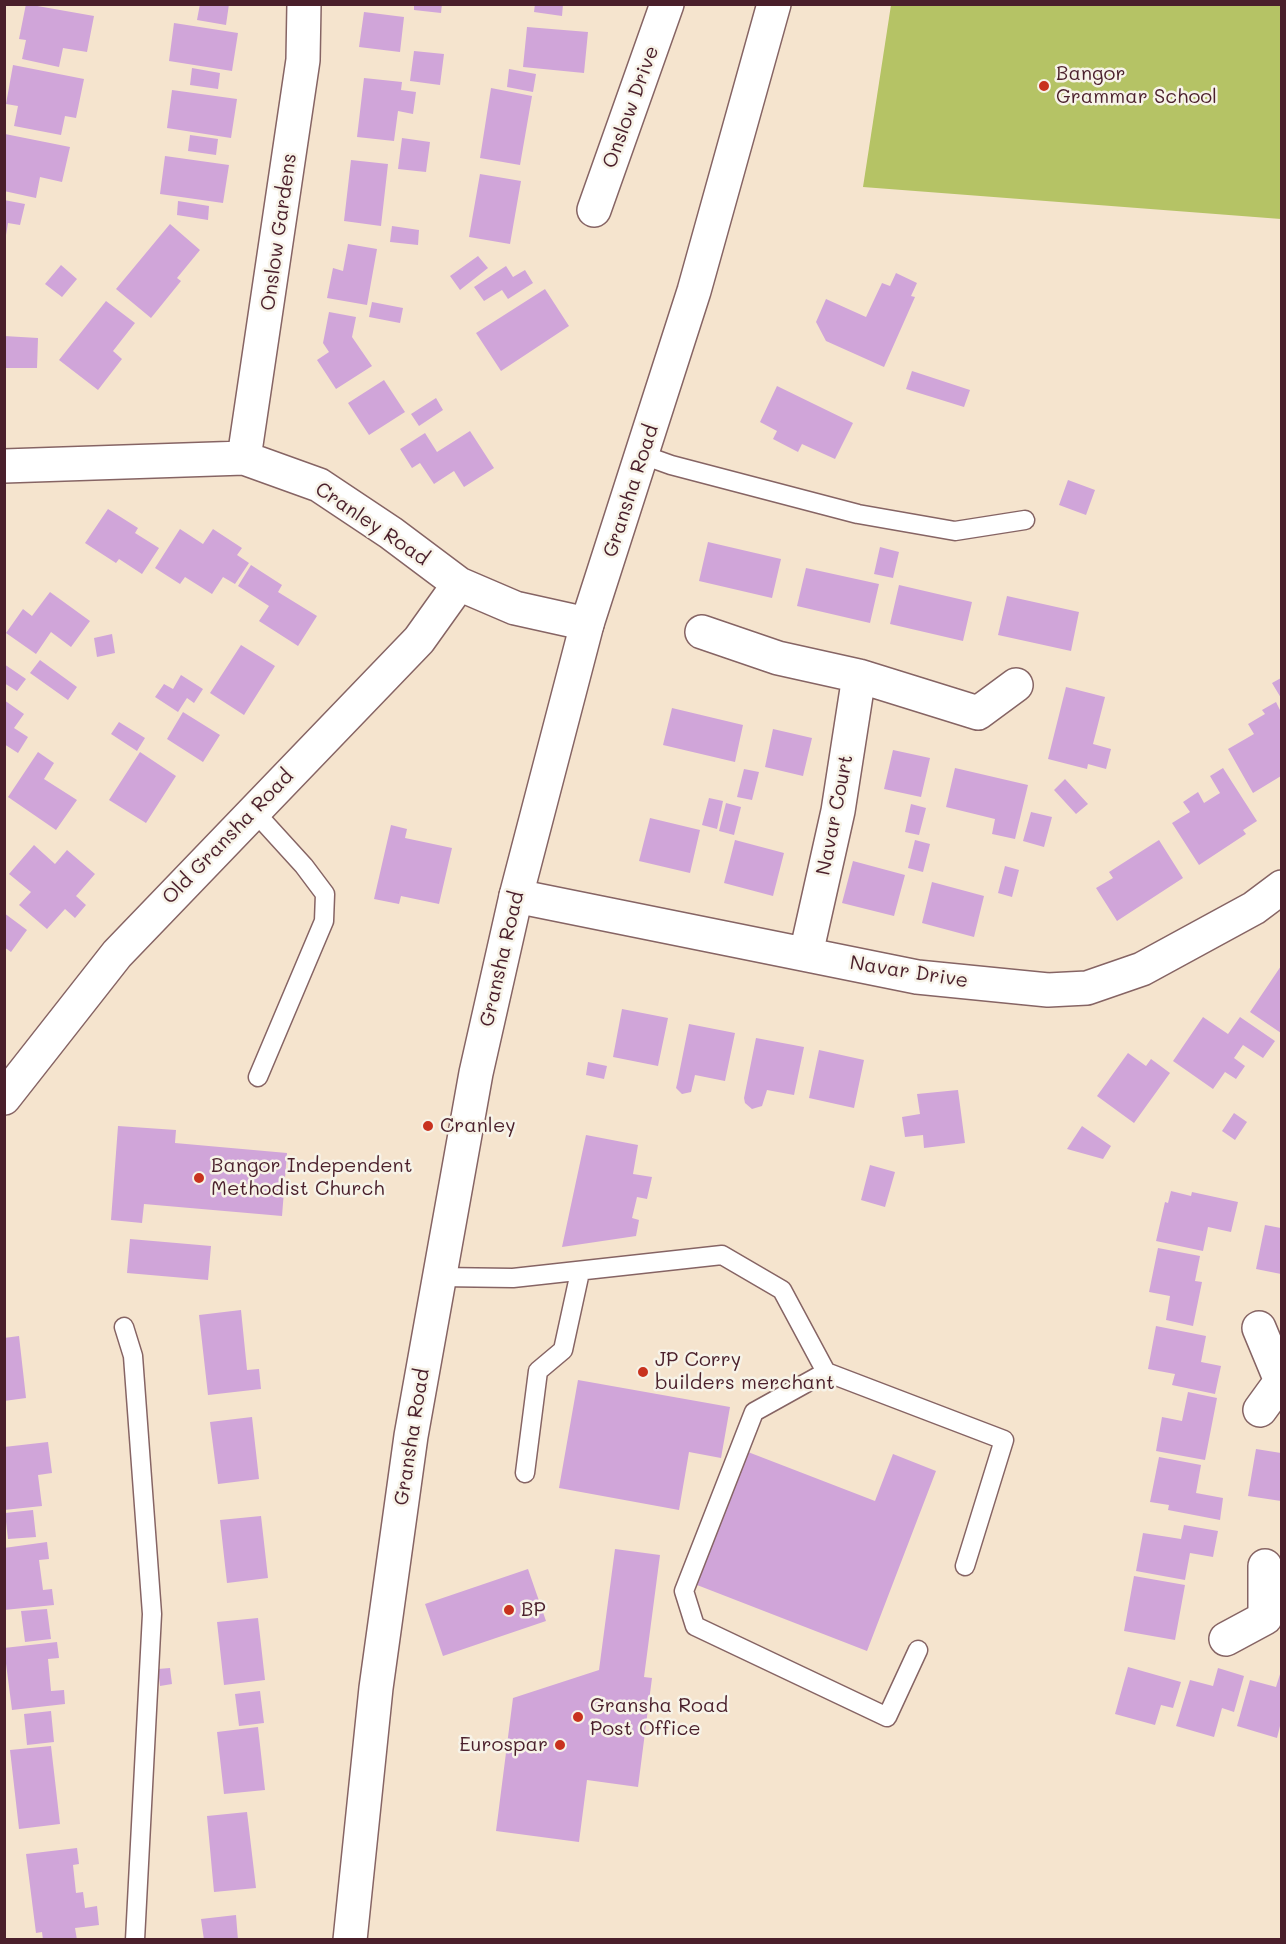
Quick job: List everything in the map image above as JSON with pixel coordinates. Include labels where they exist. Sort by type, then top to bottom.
[{"type":"street","name":"Onslow Gardens","points":[[244,458],[303,60],[304,4]]},
{"type":"street","name":"Onslow Drive","points":[[594,210],[667,4]]},
{"type":"street","name":"Gransha Road","points":[[350,1940],[376,1688],[411,1436],[468,1112],[516,896],[587,624],[643,455],[717,212],[774,4]]},
{"type":"street","name":"Cranley Road","points":[[4,466],[244,458],[319,485],[391,532],[459,584],[515,608],[587,624]]},
{"type":"street","name":"Old Gransha Road","points":[[4,1098],[117,954],[419,640],[459,584]]},
{"type":"street","points":[[702,632],[778,658],[859,676],[978,713],[1016,685]]},
{"type":"street","name":"Navar Court","points":[[806,954],[838,811],[859,676]]},
{"type":"street","name":"Navar Drive","points":[[516,896],[917,977],[1048,990],[1086,988],[1142,969],[1254,908],[1281,887]]},
{"type":"street","points":[[1259,1328],[1281,1381],[1260,1410]]},
{"type":"street","points":[[1226,1639],[1273,1621],[1265,1566]]},
{"type":"lane","points":[[643,455],[671,465],[858,514],[955,531],[1025,520]]},
{"type":"lane","points":[[253,810],[304,866],[325,894],[324,921],[258,1077]]},
{"type":"lane","points":[[439,1277],[513,1278],[722,1255],[782,1290],[826,1372],[1004,1440],[965,1566]]},
{"type":"lane","points":[[525,1473],[538,1371],[563,1350],[580,1272]]},
{"type":"lane","points":[[124,1327],[133,1356],[152,1614],[135,1940]]},
{"type":"lane","points":[[826,1372],[754,1412],[684,1591],[695,1626],[887,1717],[918,1650]]},
{"type":"green space","name":"Bangor Grammar School","points":[[891,5],[1281,5],[1281,219],[863,187]]},
{"type":"building","points":[[26,4],[94,16],[87,52],[63,48],[59,67],[22,59],[26,40],[19,39]]},
{"type":"building","points":[[200,4],[229,4],[226,25],[197,20]]},
{"type":"building","points":[[414,4],[442,4],[441,13],[414,10]]},
{"type":"building","points":[[535,4],[563,4],[562,16],[534,12]]},
{"type":"building","points":[[364,12],[404,17],[400,52],[359,47]]},
{"type":"building","points":[[174,23],[238,33],[232,71],[169,61]]},
{"type":"building","points":[[527,27],[588,32],[584,73],[523,67]]},
{"type":"building","points":[[414,51],[444,54],[440,85],[410,81]]},
{"type":"building","points":[[13,65],[84,79],[76,118],[65,116],[61,135],[14,126],[18,106],[6,104]]},
{"type":"building","points":[[192,68],[220,73],[218,89],[190,85]]},
{"type":"building","points":[[509,69],[536,74],[533,92],[507,87]]},
{"type":"building","points":[[364,78],[402,82],[401,90],[416,92],[413,114],[398,111],[394,141],[357,137]]},
{"type":"building","points":[[491,88],[532,96],[520,165],[480,158]]},
{"type":"building","points":[[172,90],[237,99],[231,138],[167,128]]},
{"type":"building","points":[[5,134],[70,147],[62,182],[40,177],[36,198],[4,191]]},
{"type":"building","points":[[190,135],[218,139],[216,155],[188,151]]},
{"type":"building","points":[[402,138],[430,142],[426,172],[398,169]]},
{"type":"building","points":[[165,156],[229,165],[223,203],[160,194]]},
{"type":"building","points":[[351,160],[388,164],[381,226],[344,221]]},
{"type":"building","points":[[480,174],[521,181],[510,244],[469,237]]},
{"type":"building","points":[[4,200],[25,204],[20,225],[8,223],[6,235]]},
{"type":"building","points":[[178,201],[209,206],[208,220],[177,215]]},
{"type":"building","points":[[170,224],[200,250],[177,278],[181,281],[151,318],[116,289]]},
{"type":"building","points":[[392,226],[419,230],[418,245],[390,242]]},
{"type":"building","points":[[348,244],[377,249],[367,305],[327,298],[333,268],[343,271]]},
{"type":"building","points":[[478,256],[488,268],[460,290],[450,276]]},
{"type":"building","points":[[61,265],[77,279],[62,297],[45,284]]},
{"type":"building","points":[[506,266],[513,277],[525,270],[533,283],[508,299],[502,290],[484,301],[474,287]]},
{"type":"building","points":[[896,273],[917,283],[911,296],[915,297],[884,367],[826,341],[816,322],[826,299],[866,317],[882,283],[890,286]]},
{"type":"building","points":[[545,289],[569,326],[501,371],[476,333]]},
{"type":"building","points":[[106,301],[135,323],[113,351],[122,359],[98,390],[59,360]]},
{"type":"building","points":[[372,302],[403,308],[400,323],[369,317]]},
{"type":"building","points":[[329,312],[356,317],[352,337],[372,366],[336,389],[317,360],[329,352],[323,343]]},
{"type":"building","points":[[4,336],[38,338],[37,368],[4,368]]},
{"type":"building","points":[[912,371],[970,390],[964,407],[906,389]]},
{"type":"building","points":[[384,380],[405,412],[369,435],[348,403]]},
{"type":"building","points":[[777,386],[853,423],[835,459],[802,444],[798,452],[773,439],[777,431],[760,422]]},
{"type":"building","points":[[436,398],[443,410],[419,426],[411,414]]},
{"type":"building","points":[[470,431],[494,468],[464,487],[454,471],[434,484],[420,463],[412,468],[400,449],[425,433],[437,452]]},
{"type":"building","points":[[1068,480],[1095,490],[1086,515],[1059,505]]},
{"type":"building","points":[[108,509],[138,528],[135,533],[159,548],[142,574],[119,559],[116,563],[85,543]]},
{"type":"building","points":[[180,529],[203,544],[213,529],[242,548],[237,555],[249,563],[235,584],[223,577],[212,594],[185,577],[180,584],[155,568]]},
{"type":"building","points":[[708,542],[781,559],[772,598],[699,581]]},
{"type":"building","points":[[880,547],[899,552],[893,578],[874,574]]},
{"type":"building","points":[[251,565],[282,585],[278,592],[317,616],[298,646],[259,621],[269,606],[238,586]]},
{"type":"building","points":[[806,568],[879,584],[870,623],[797,606]]},
{"type":"building","points":[[899,585],[972,602],[963,641],[890,624]]},
{"type":"building","points":[[50,592],[90,621],[71,647],[51,632],[36,654],[6,633],[23,609],[32,616]]},
{"type":"building","points":[[1007,596],[1079,612],[1071,651],[998,635]]},
{"type":"building","points":[[112,634],[115,653],[97,657],[94,638]]},
{"type":"building","points":[[241,645],[275,666],[244,715],[210,693]]},
{"type":"building","points":[[40,660],[77,687],[68,700],[30,673]]},
{"type":"building","points":[[4,664],[26,679],[17,691],[4,683]]},
{"type":"building","points":[[181,675],[203,689],[194,703],[187,698],[178,712],[155,697],[164,684],[173,689]]},
{"type":"building","points":[[1281,678],[1281,698],[1272,683]]},
{"type":"building","points":[[1066,687],[1105,697],[1093,744],[1111,749],[1106,769],[1088,764],[1087,769],[1048,759]]},
{"type":"building","points":[[4,700],[24,714],[14,728],[28,737],[18,753],[4,744]]},
{"type":"building","points":[[1276,702],[1281,712],[1281,776],[1253,793],[1228,749],[1254,734],[1248,724],[1265,714],[1262,710]]},
{"type":"building","points":[[672,708],[743,725],[735,762],[663,745]]},
{"type":"building","points":[[183,712],[220,735],[203,762],[167,739]]},
{"type":"building","points":[[119,722],[145,738],[137,751],[111,734]]},
{"type":"building","points":[[773,729],[812,738],[803,776],[765,767]]},
{"type":"building","points":[[893,750],[930,758],[921,797],[884,789]]},
{"type":"building","points":[[38,752],[54,763],[44,779],[77,800],[56,830],[8,797]]},
{"type":"building","points":[[140,752],[176,776],[146,823],[109,800]]},
{"type":"building","points":[[955,768],[1028,785],[1015,839],[992,834],[995,819],[946,807]]},
{"type":"building","points":[[1223,768],[1257,821],[1243,830],[1246,834],[1199,865],[1172,823],[1190,812],[1183,802],[1198,792],[1204,803],[1220,793],[1210,776]]},
{"type":"building","points":[[744,769],[759,772],[752,800],[737,797]]},
{"type":"building","points":[[1065,779],[1088,804],[1076,814],[1054,790]]},
{"type":"building","points":[[709,798],[723,801],[717,829],[702,825]]},
{"type":"building","points":[[726,803],[741,807],[734,835],[719,831]]},
{"type":"building","points":[[911,804],[926,808],[919,835],[905,832]]},
{"type":"building","points":[[1031,812],[1052,817],[1044,847],[1023,841]]},
{"type":"building","points":[[650,818],[700,830],[690,873],[639,861]]},
{"type":"building","points":[[391,825],[407,829],[405,838],[452,848],[439,904],[401,896],[399,904],[374,899]]},
{"type":"building","points":[[735,840],[784,853],[773,896],[724,883]]},
{"type":"building","points":[[915,840],[930,844],[923,872],[908,868]]},
{"type":"building","points":[[1159,840],[1183,878],[1117,921],[1096,888],[1113,878],[1109,872]]},
{"type":"building","points":[[34,845],[55,864],[67,850],[95,874],[76,896],[86,905],[75,918],[65,909],[47,929],[19,905],[31,892],[9,874]]},
{"type":"building","points":[[853,861],[905,875],[894,916],[842,903]]},
{"type":"building","points":[[1005,866],[1019,870],[1012,897],[998,893]]},
{"type":"building","points":[[932,882],[984,896],[974,937],[922,923]]},
{"type":"building","points":[[4,913],[27,930],[11,952],[4,947]]},
{"type":"building","points":[[1281,966],[1281,1033],[1250,1012]]},
{"type":"building","points":[[622,1009],[668,1018],[658,1066],[613,1057]]},
{"type":"building","points":[[1203,1017],[1228,1034],[1240,1017],[1275,1041],[1263,1058],[1243,1045],[1234,1058],[1245,1066],[1236,1079],[1225,1072],[1213,1089],[1173,1061]]},
{"type":"building","points":[[689,1024],[735,1033],[725,1081],[695,1075],[691,1092],[682,1094],[676,1088]]},
{"type":"building","points":[[756,1038],[804,1047],[794,1095],[767,1090],[762,1106],[752,1109],[745,1103],[744,1098]]},
{"type":"building","points":[[819,1050],[864,1060],[854,1108],[809,1098]]},
{"type":"building","points":[[1128,1053],[1146,1066],[1151,1059],[1170,1073],[1134,1123],[1097,1096]]},
{"type":"building","points":[[588,1062],[607,1066],[604,1079],[586,1075]]},
{"type":"building","points":[[958,1090],[965,1143],[924,1148],[923,1135],[905,1137],[902,1117],[920,1114],[917,1094]]},
{"type":"building","points":[[1234,1113],[1247,1122],[1235,1140],[1222,1131]]},
{"type":"building","name":"Bangor Independent Methodist Church","points":[[118,1126],[176,1130],[175,1143],[287,1153],[282,1216],[144,1204],[142,1223],[111,1220]]},
{"type":"building","points":[[1082,1126],[1111,1146],[1103,1159],[1067,1149]]},
{"type":"building","points":[[586,1135],[638,1145],[633,1174],[652,1177],[647,1199],[637,1197],[632,1218],[639,1220],[636,1236],[562,1247]]},
{"type":"building","points":[[870,1165],[895,1172],[885,1207],[861,1200]]},
{"type":"building","points":[[1171,1191],[1191,1196],[1192,1192],[1238,1202],[1231,1232],[1208,1227],[1203,1251],[1156,1241],[1165,1202],[1168,1203]]},
{"type":"building","points":[[1265,1225],[1281,1228],[1281,1274],[1256,1269]]},
{"type":"building","points":[[130,1239],[211,1246],[208,1280],[127,1273]]},
{"type":"building","points":[[1158,1248],[1200,1256],[1195,1281],[1202,1282],[1193,1326],[1166,1320],[1170,1296],[1149,1292]]},
{"type":"building","points":[[241,1310],[247,1370],[259,1369],[261,1389],[208,1395],[199,1315]]},
{"type":"building","points":[[1156,1326],[1206,1336],[1201,1362],[1221,1366],[1215,1394],[1172,1385],[1175,1374],[1148,1369]]},
{"type":"building","points":[[19,1336],[26,1398],[4,1401],[4,1338]]},
{"type":"building","points":[[578,1380],[730,1407],[721,1458],[689,1452],[679,1510],[559,1488]]},
{"type":"building","points":[[1188,1392],[1217,1398],[1205,1460],[1156,1451],[1162,1417],[1182,1421]]},
{"type":"building","points":[[252,1417],[259,1479],[218,1484],[210,1422]]},
{"type":"building","points":[[48,1442],[52,1473],[38,1475],[42,1506],[4,1510],[4,1447]]},
{"type":"building","points":[[1256,1449],[1281,1453],[1281,1501],[1248,1496]]},
{"type":"building","points":[[748,1452],[875,1501],[893,1454],[936,1471],[867,1651],[697,1585]]},
{"type":"building","points":[[1159,1457],[1201,1465],[1196,1493],[1223,1498],[1220,1520],[1168,1510],[1169,1505],[1150,1502]]},
{"type":"building","points":[[33,1510],[36,1537],[8,1539],[5,1513]]},
{"type":"building","points":[[261,1516],[268,1578],[227,1583],[220,1520]]},
{"type":"building","points":[[1184,1525],[1218,1531],[1213,1557],[1190,1553],[1185,1580],[1136,1571],[1143,1533],[1181,1539]]},
{"type":"building","points":[[47,1542],[49,1559],[39,1560],[43,1590],[52,1589],[54,1605],[4,1610],[4,1548]]},
{"type":"building","points":[[615,1549],[660,1555],[644,1677],[652,1678],[638,1787],[587,1780],[579,1842],[496,1831],[513,1698],[599,1670]]},
{"type":"building","points":[[528,1569],[546,1621],[443,1656],[425,1604]]},
{"type":"building","points":[[1134,1576],[1185,1585],[1175,1640],[1124,1631]]},
{"type":"building","points":[[47,1609],[51,1639],[25,1642],[21,1611]]},
{"type":"building","points":[[258,1618],[265,1680],[224,1685],[217,1622]]},
{"type":"building","points":[[57,1642],[59,1658],[48,1659],[51,1691],[64,1690],[65,1704],[12,1710],[4,1648]]},
{"type":"building","points":[[1128,1667],[1181,1682],[1173,1708],[1161,1705],[1155,1725],[1115,1714]]},
{"type":"building","points":[[170,1668],[172,1684],[160,1686],[158,1669]]},
{"type":"building","points":[[1218,1668],[1244,1676],[1234,1712],[1222,1708],[1214,1737],[1176,1726],[1190,1680],[1213,1686]]},
{"type":"building","points":[[1281,1671],[1281,1722],[1277,1738],[1237,1726],[1250,1680],[1276,1687]]},
{"type":"building","points":[[260,1691],[264,1723],[239,1726],[235,1694]]},
{"type":"building","points":[[51,1711],[54,1742],[27,1745],[24,1714]]},
{"type":"building","points":[[258,1727],[265,1790],[224,1794],[217,1732]]},
{"type":"building","points":[[51,1746],[60,1824],[19,1829],[10,1750]]},
{"type":"building","points":[[247,1812],[256,1888],[214,1892],[207,1816]]},
{"type":"building","points":[[77,1848],[79,1864],[73,1865],[76,1893],[83,1892],[85,1908],[97,1906],[99,1925],[75,1928],[77,1940],[43,1940],[42,1932],[36,1933],[26,1854]]},
{"type":"building","points":[[236,1915],[238,1940],[204,1940],[201,1919]]},
{"type":"place","name":"Bangor Grammar School","points":[[1044,86]]},
{"type":"place","name":"Cranley","points":[[428,1126]]},
{"type":"place","name":"Bangor Independent Methodist Church","points":[[199,1178]]},
{"type":"place","name":"JP Corry builders merchant","points":[[643,1372]]},
{"type":"place","name":"BP","points":[[509,1610]]},
{"type":"place","name":"Gransha Road Post Office","points":[[578,1717]]},
{"type":"place","name":"Eurospar","points":[[560,1745]]}]
